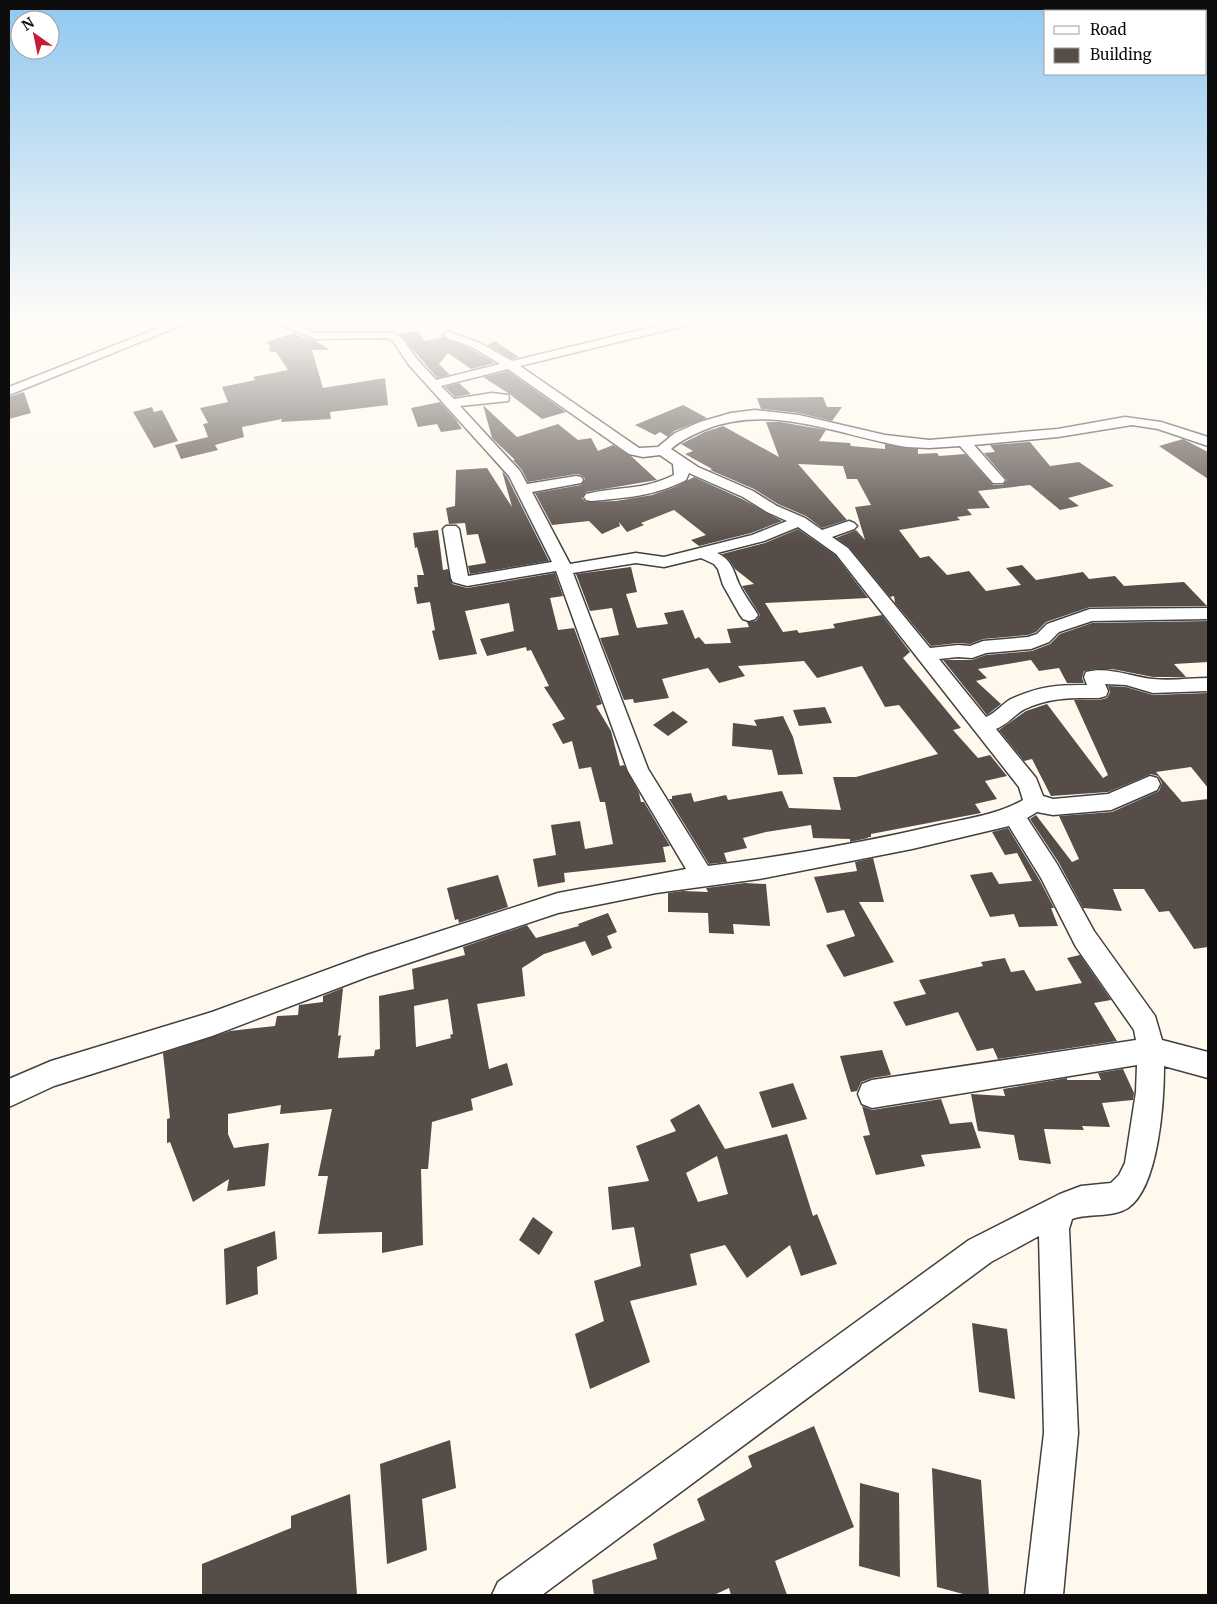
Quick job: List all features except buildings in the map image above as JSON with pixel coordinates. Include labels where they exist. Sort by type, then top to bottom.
[{"type":"street","points":[[442,394],[515,474],[524,490],[563,567],[638,771],[703,878]]},
{"type":"street","points":[[511,1595],[980,1251],[1060,1209],[1081,1201],[1118,1196],[1129,1185],[1139,1166],[1150,1092],[1151,1050],[1146,1025],[1085,939],[1049,871],[1024,810],[1029,784],[848,559],[822,535],[800,521],[772,509],[748,494],[671,456],[643,453],[634,450],[550,394]]},
{"type":"street","points":[[451,403],[503,398]]},
{"type":"street","points":[[591,497],[645,492],[665,486],[681,477],[682,469],[671,456],[669,442],[716,420],[754,414],[800,419],[883,439],[911,443],[964,442],[1060,433],[1096,428],[1114,422],[1132,421],[1160,427],[1208,442]]},
{"type":"street","points":[[964,442],[998,480]]},
{"type":"street","points":[[524,490],[576,480]]},
{"type":"street","points":[[451,529],[459,578],[462,580],[636,558],[664,562],[758,538],[800,521]]},
{"type":"street","points":[[822,535],[850,526]]},
{"type":"street","points":[[704,553],[720,562],[726,569],[731,584],[749,615]]},
{"type":"street","points":[[926,656],[958,650],[972,652],[983,647],[1031,643],[1043,638],[1053,628],[1090,615],[1208,614]]},
{"type":"street","points":[[982,727],[1001,719],[1016,706],[1050,692],[1099,691],[1093,677],[1126,679],[1153,686],[1208,684]]},
{"type":"street","points":[[9,1093],[51,1074],[212,1024],[367,966],[558,903],[656,883],[703,878],[912,840],[1024,810],[1111,802],[1150,784]]},
{"type":"street","points":[[872,1094],[1151,1050],[1208,1065]]},
{"type":"street","points":[[1044,1595],[1061,1433],[1054,1230],[1060,1209]]}]
